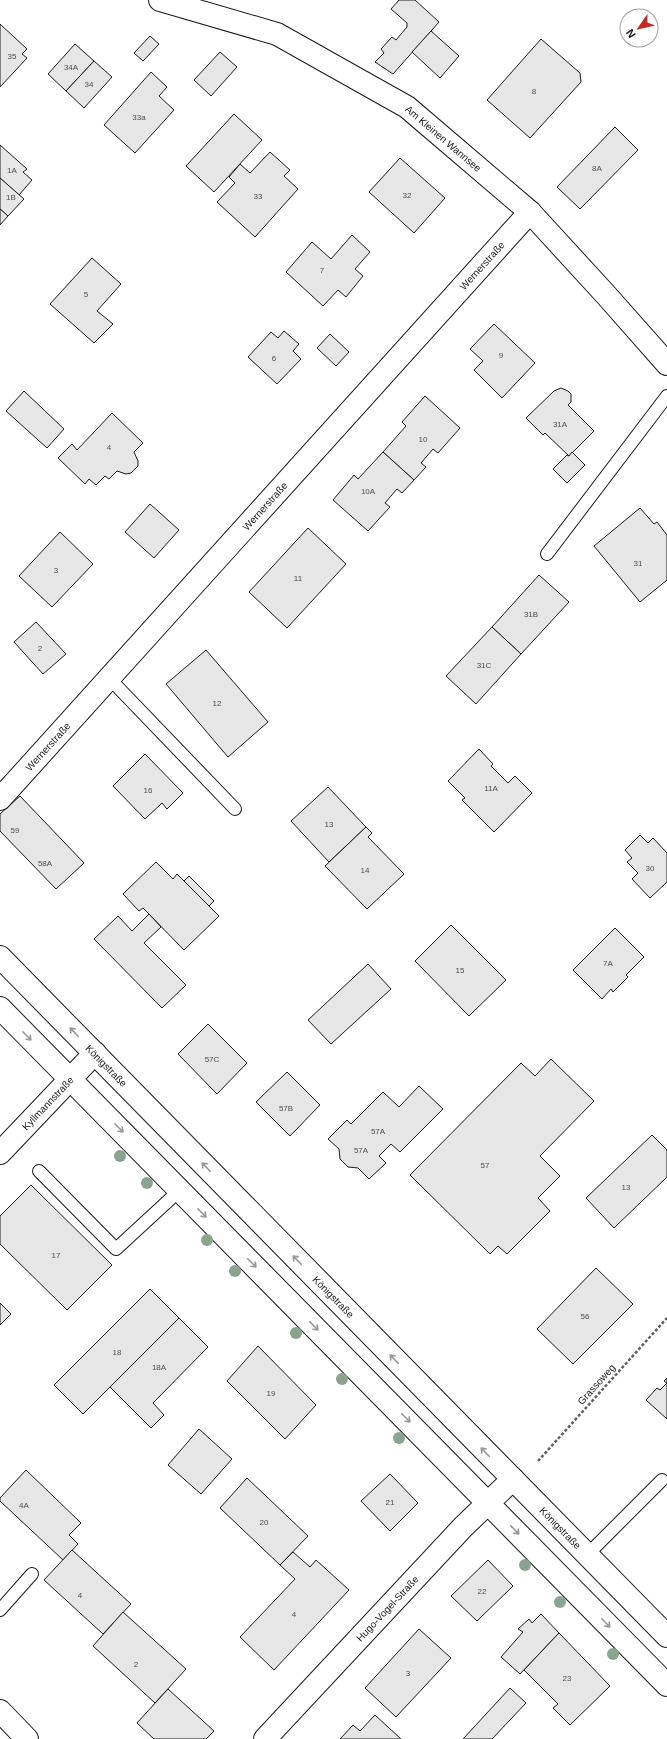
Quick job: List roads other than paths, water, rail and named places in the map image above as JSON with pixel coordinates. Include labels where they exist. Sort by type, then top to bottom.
[{"type":"street","name":"Am Kleinen Wannsee","points":[[160,0],[277,34],[407,107],[530,212],[667,364]]},
{"type":"street","name":"Wernerstraße","points":[[0,799],[530,212]]},
{"type":"street","name":"Königstraße","points":[[0,957],[96,1053],[512,1480],[667,1636]]},
{"type":"street","points":[[0,1008],[667,1685]]},
{"type":"street","name":"Kyllmannstraße","points":[[0,1153],[96,1053]]},
{"type":"street","name":"Hugo-Vogel-Straße","points":[[265,1739],[463,1527],[512,1480]]},
{"type":"street","points":[[0,1711],[27,1739]]},
{"type":"lane","points":[[547,554],[667,396]]},
{"type":"lane","points":[[109,678],[235,809]]},
{"type":"lane","points":[[39,1171],[116,1249],[180,1190]]},
{"type":"lane","points":[[587,1555],[662,1480]]},
{"type":"lane","points":[[0,1610],[32,1574]]}]
